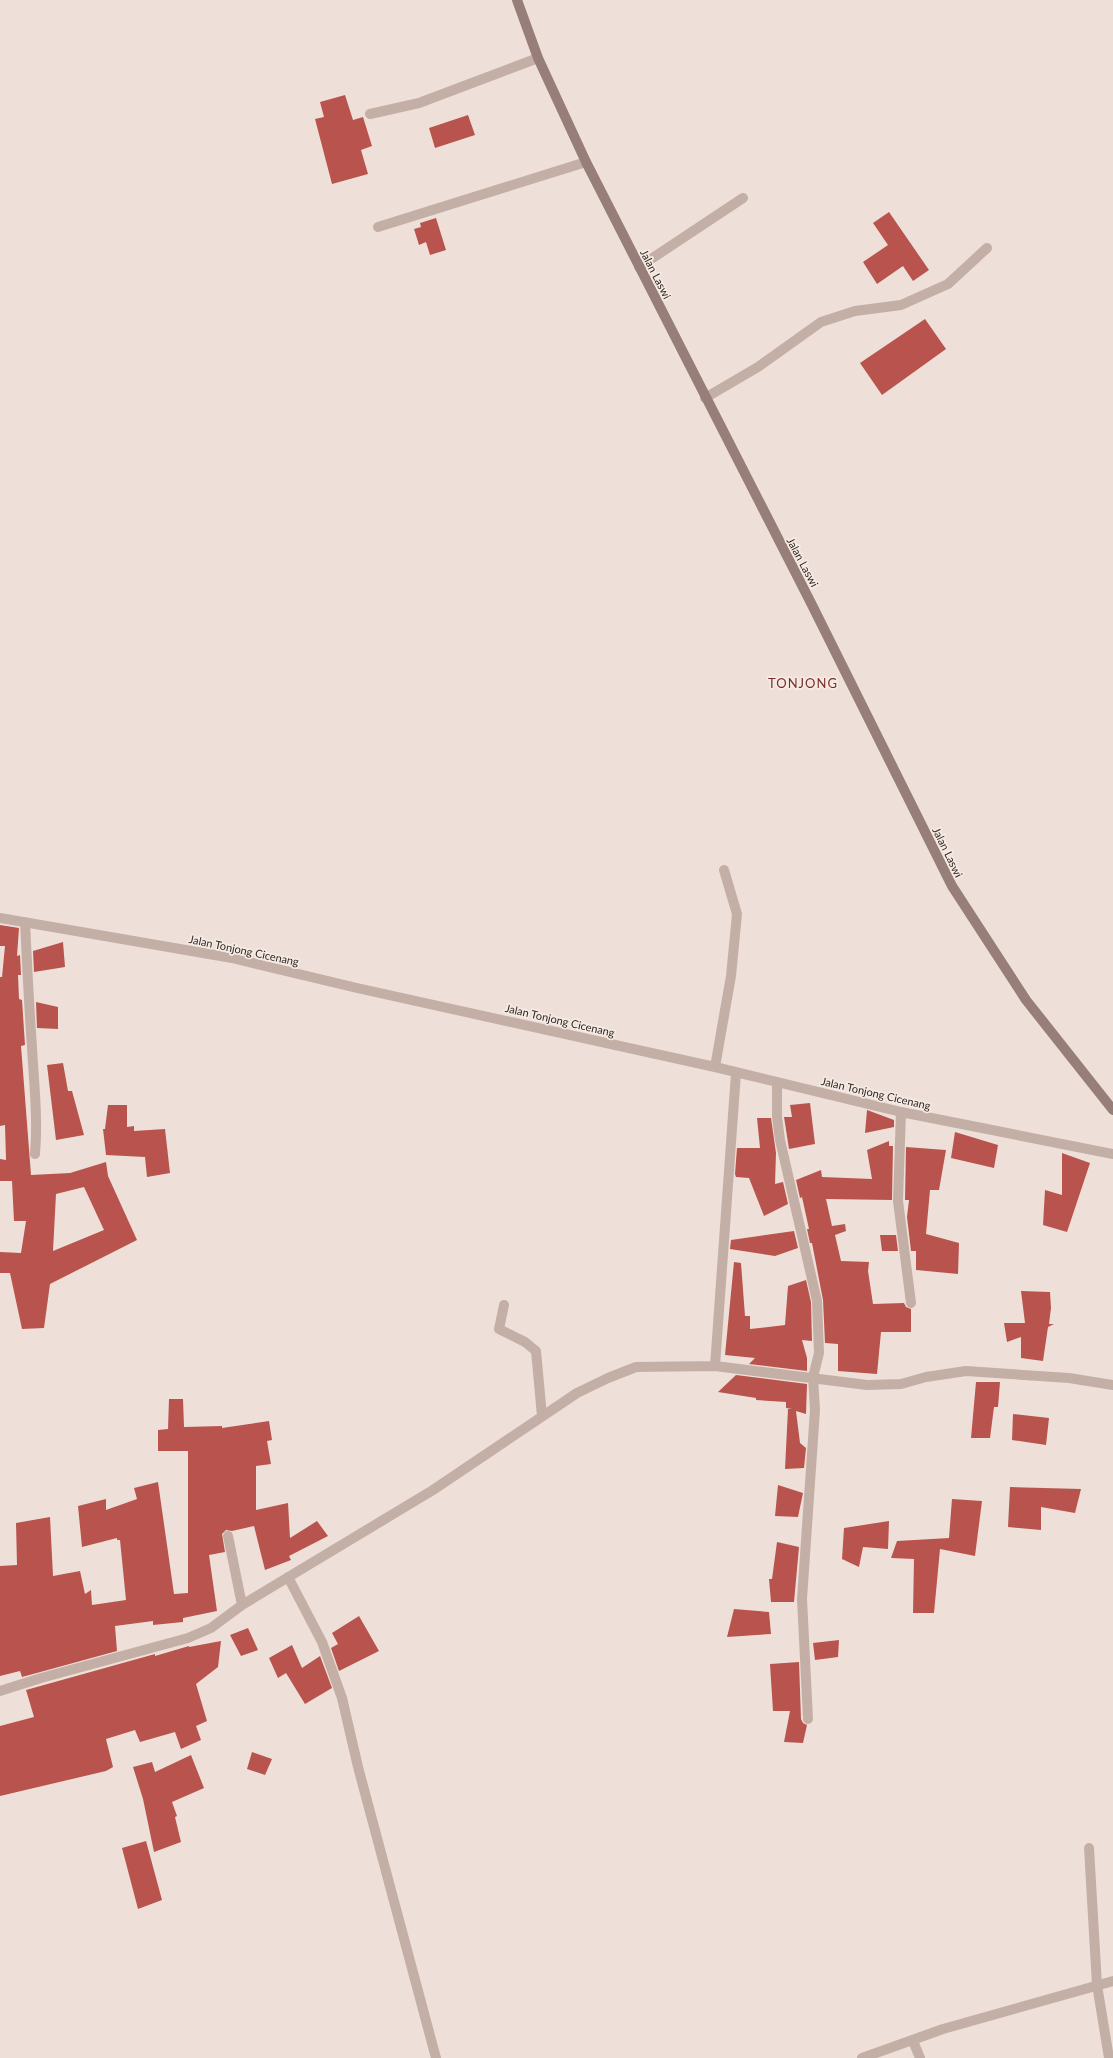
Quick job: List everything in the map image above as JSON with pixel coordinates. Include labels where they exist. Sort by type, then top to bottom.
[{"type":"main road","name":"Jalan Laswi","points":[[517,0],[538,58],[586,162],[705,398],[811,603],[952,886],[1026,1000],[1113,1110]]},
{"type":"street","points":[[370,114],[419,104],[538,58]]},
{"type":"street","points":[[378,227],[586,162]]},
{"type":"street","points":[[639,267],[743,198]]},
{"type":"street","points":[[705,398],[758,367],[821,322],[855,311],[901,306],[948,284],[986,248]]},
{"type":"street","points":[[715,1067],[731,976],[737,914],[724,870]]},
{"type":"street","name":"Jalan Tonjong Cicenang","points":[[0,918],[232,958],[357,988],[715,1067],[901,1112],[1113,1154]]},
{"type":"street","points":[[26,922],[28,988],[38,1125],[35,1154]]},
{"type":"street","points":[[715,1366],[736,1073]]},
{"type":"street","points":[[777,1082],[777,1117],[780,1140],[817,1302],[819,1353],[813,1377],[815,1410],[802,1599],[808,1719]]},
{"type":"street","points":[[901,1112],[898,1201],[911,1303]]},
{"type":"street","points":[[504,1305],[499,1329],[525,1342],[536,1351],[542,1416]]},
{"type":"street","points":[[0,1691],[41,1678],[188,1638],[211,1628],[242,1605],[433,1490],[577,1393],[608,1378],[636,1367],[715,1366],[813,1377],[867,1385],[901,1384],[926,1377],[966,1371],[1069,1378],[1113,1384]]},
{"type":"street","points":[[228,1536],[242,1605]]},
{"type":"street","points":[[288,1577],[322,1642],[342,1698],[358,1767],[436,2058]]},
{"type":"street","points":[[1089,1848],[1097,1985],[1109,2058]]},
{"type":"street","points":[[862,2058],[943,2029],[1113,1981]]},
{"type":"street","points":[[913,2041],[920,2058]]},
{"type":"building","points":[[345,95],[353,120],[363,117],[372,146],[361,150],[368,174],[332,184],[315,119],[324,117],[320,102]]},
{"type":"building","points":[[468,115],[475,135],[435,148],[429,128]]},
{"type":"building","points":[[889,212],[929,270],[913,281],[903,266],[877,284],[863,262],[888,245],[873,223]]},
{"type":"building","points":[[436,218],[446,250],[430,255],[426,242],[419,245],[414,229],[421,227],[420,223]]},
{"type":"building","points":[[925,319],[946,349],[882,395],[860,363]]},
{"type":"building","points":[[0,925],[19,928],[17,956],[20,955],[21,975],[18,975],[19,999],[22,1000],[25,1045],[21,1046],[31,1175],[70,1173],[106,1162],[108,1176],[137,1240],[50,1284],[44,1328],[22,1329],[10,1273],[0,1273],[0,1252],[21,1253],[26,1221],[14,1221],[12,1181],[0,1181],[0,1159],[6,1160],[5,1125],[0,1126],[0,977],[2,977],[5,946],[0,946]],"holes":[[[84,1187],[104,1230],[53,1251],[56,1194]]]},
{"type":"building","points":[[63,942],[65,967],[34,972],[33,951]]},
{"type":"building","points":[[36,1002],[58,1007],[58,1029],[37,1028]]},
{"type":"building","points":[[63,1063],[68,1091],[72,1091],[84,1135],[56,1140],[47,1065]]},
{"type":"building","points":[[810,1103],[815,1144],[789,1149],[784,1117],[792,1117],[790,1105]]},
{"type":"building","points":[[108,1105],[127,1105],[127,1127],[134,1126],[134,1131],[165,1129],[170,1173],[147,1177],[145,1157],[106,1155],[103,1129],[105,1129]]},
{"type":"building","points":[[867,1110],[894,1120],[894,1127],[865,1133]]},
{"type":"building","points":[[757,1118],[771,1118],[776,1153],[775,1184],[783,1182],[788,1204],[764,1216],[749,1178],[736,1177],[735,1174],[737,1148],[760,1148]]},
{"type":"building","points":[[955,1132],[998,1145],[994,1168],[951,1158]]},
{"type":"building","points":[[889,1141],[889,1146],[893,1146],[892,1200],[826,1199],[832,1226],[845,1224],[846,1231],[835,1235],[841,1261],[869,1262],[868,1271],[873,1304],[904,1303],[906,1307],[911,1309],[911,1332],[881,1332],[877,1374],[838,1371],[838,1344],[825,1343],[823,1300],[812,1243],[810,1243],[807,1229],[809,1229],[802,1197],[800,1198],[796,1180],[821,1170],[822,1177],[872,1179],[867,1150]]},
{"type":"building","points":[[906,1147],[946,1150],[939,1190],[930,1190],[926,1234],[959,1243],[958,1274],[916,1270],[916,1251],[911,1251],[907,1217],[909,1200],[905,1200]]},
{"type":"building","points":[[1062,1153],[1090,1163],[1067,1232],[1043,1225],[1045,1190],[1062,1195]]},
{"type":"building","points":[[794,1231],[798,1248],[775,1256],[730,1249],[731,1240]]},
{"type":"building","points":[[880,1235],[896,1235],[898,1251],[882,1251]]},
{"type":"building","points":[[734,1262],[741,1263],[745,1316],[750,1316],[750,1329],[785,1325],[788,1286],[806,1280],[811,1302],[812,1341],[802,1340],[807,1358],[807,1371],[749,1364],[755,1358],[725,1355]]},
{"type":"building","points":[[1021,1291],[1050,1292],[1051,1308],[1049,1324],[1054,1324],[1048,1327],[1043,1361],[1021,1358],[1021,1337],[1007,1342],[1004,1323],[1025,1323]]},
{"type":"building","points":[[736,1375],[807,1384],[806,1414],[796,1411],[800,1443],[806,1448],[804,1468],[785,1469],[788,1409],[792,1409],[786,1408],[786,1402],[756,1400],[756,1398],[718,1392]]},
{"type":"building","points":[[976,1382],[1000,1382],[998,1407],[994,1407],[990,1438],[971,1438]]},
{"type":"building","points":[[169,1399],[183,1399],[184,1427],[222,1426],[222,1428],[269,1421],[272,1440],[267,1441],[271,1464],[256,1466],[256,1510],[288,1503],[290,1538],[317,1521],[328,1536],[289,1556],[291,1560],[265,1570],[254,1526],[232,1531],[226,1530],[222,1534],[225,1552],[209,1555],[217,1611],[183,1618],[183,1622],[153,1625],[153,1621],[115,1626],[117,1651],[22,1677],[20,1671],[0,1676],[0,1566],[17,1565],[16,1523],[50,1517],[53,1576],[80,1571],[85,1594],[91,1590],[92,1605],[126,1600],[120,1540],[117,1540],[117,1538],[82,1547],[78,1506],[106,1499],[106,1510],[137,1499],[134,1488],[158,1482],[174,1594],[188,1593],[188,1451],[158,1451],[158,1430],[168,1429]]},
{"type":"building","points":[[1013,1414],[1049,1418],[1046,1445],[1012,1440]]},
{"type":"building","points":[[778,1485],[803,1493],[798,1517],[775,1516]]},
{"type":"building","points":[[1010,1487],[1081,1489],[1075,1513],[1041,1507],[1041,1530],[1008,1527]]},
{"type":"building","points":[[952,1499],[982,1501],[975,1556],[940,1549],[934,1613],[913,1613],[914,1559],[891,1558],[897,1541],[949,1538]]},
{"type":"building","points":[[889,1521],[888,1549],[863,1547],[859,1567],[842,1559],[844,1528]]},
{"type":"building","points":[[777,1542],[799,1547],[794,1602],[771,1602],[769,1579],[772,1579]]},
{"type":"building","points":[[734,1609],[769,1612],[771,1634],[727,1637]]},
{"type":"building","points":[[359,1616],[379,1651],[339,1671],[331,1648],[338,1644],[332,1633]]},
{"type":"building","points":[[248,1628],[258,1650],[241,1656],[230,1635]]},
{"type":"building","points":[[839,1640],[838,1657],[815,1660],[813,1643]]},
{"type":"building","points":[[221,1641],[218,1667],[196,1684],[207,1721],[196,1726],[201,1740],[181,1749],[175,1732],[140,1742],[135,1730],[106,1739],[113,1767],[106,1771],[0,1796],[0,1726],[34,1717],[26,1690],[155,1654],[155,1656],[189,1646]]},
{"type":"building","points":[[292,1645],[302,1668],[320,1656],[332,1688],[305,1704],[286,1673],[278,1678],[269,1658]]},
{"type":"building","points":[[799,1662],[801,1719],[803,1723],[807,1725],[803,1743],[784,1742],[790,1711],[773,1711],[770,1664]]},
{"type":"building","points":[[252,1752],[272,1759],[265,1775],[247,1769]]},
{"type":"building","points":[[191,1755],[204,1788],[172,1802],[177,1816],[175,1817],[181,1842],[154,1852],[143,1799],[133,1767],[152,1762],[155,1772]]},
{"type":"building","points":[[146,1841],[162,1900],[138,1909],[122,1848]]},
{"type":"district","name":"TONJONG","points":[[803,683]]}]
